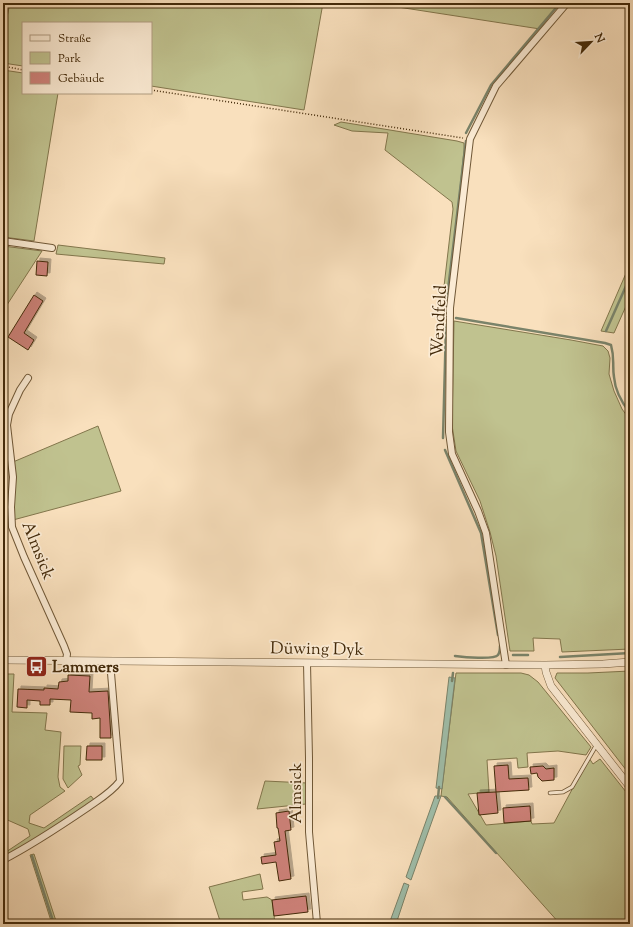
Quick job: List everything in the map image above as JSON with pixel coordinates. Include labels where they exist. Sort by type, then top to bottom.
[{"type":"street","name":"Wendfeld","points":[[506,665],[486,533],[478,511],[452,454],[449,432],[450,308],[470,139],[496,86],[567,3]]},
{"type":"street","points":[[3,241],[52,248]]},
{"type":"street","name":"Almsick","points":[[28,378],[20,390],[9,414],[7,425],[13,478],[11,507],[12,527],[64,646],[67,654],[66,661]]},
{"type":"street","name":"Düwing Dyk","points":[[3,660],[506,665],[603,664],[630,662]]},
{"type":"street","points":[[3,860],[66,823],[103,798],[120,782],[110,661]]},
{"type":"street","name":"Almsick","points":[[307,663],[309,838],[317,923]]},
{"type":"street","points":[[545,665],[551,686],[630,787]]},
{"type":"lane","points":[[550,794],[563,792],[572,787],[597,744]]},
{"type":"path","points":[[3,66],[22,70]]},
{"type":"path","points":[[152,90],[470,139]]},
{"type":"green space","points":[[10,3],[323,3],[304,110],[152,86],[152,22],[22,22],[22,66],[3,63],[3,24],[6,22]]},
{"type":"green space","points":[[372,3],[559,3],[540,29]]},
{"type":"green space","points":[[3,70],[22,73],[22,94],[58,94],[34,241],[3,237]]},
{"type":"green space","points":[[341,122],[464,143],[449,306],[446,309],[443,305],[443,295],[453,209],[452,202],[385,150],[388,133],[352,131],[334,125]]},
{"type":"green space","points":[[58,245],[165,258],[164,264],[56,254]]},
{"type":"green space","points":[[3,246],[42,251],[3,311]]},
{"type":"green space","points":[[630,264],[630,297],[614,333],[601,331]]},
{"type":"green space","points":[[454,321],[603,346],[608,351],[610,358],[609,374],[614,391],[622,409],[630,420],[630,649],[562,652],[560,639],[533,638],[534,651],[510,651],[496,556],[490,532],[480,501],[456,451],[452,425]]},
{"type":"green space","points":[[98,426],[121,491],[13,520],[13,462]]},
{"type":"green space","points":[[630,671],[630,775],[555,678],[557,673]]},
{"type":"green space","points":[[456,673],[521,673],[529,675],[538,682],[591,747],[586,755],[558,751],[527,753],[528,767],[518,768],[517,758],[487,760],[489,792],[468,794],[486,825],[531,821],[532,824],[554,823],[589,758],[593,764],[600,759],[630,797],[630,924],[560,924],[447,797],[441,796]]},
{"type":"green space","points":[[3,674],[14,674],[12,712],[47,713],[45,730],[61,732],[58,777],[60,787],[65,791],[30,815],[29,823],[44,828],[91,796],[95,801],[48,832],[3,858],[3,854],[30,836],[28,829],[3,818]]},
{"type":"green space","points":[[64,746],[81,746],[80,765],[78,766],[82,775],[68,788],[63,779]]},
{"type":"green space","points":[[265,781],[307,783],[306,804],[257,809]]},
{"type":"green space","points":[[34,854],[57,924],[52,924],[30,855]]},
{"type":"green space","points":[[260,874],[263,889],[242,892],[243,900],[267,897],[272,900],[275,924],[221,924],[209,887]]},
{"type":"shaded area","points":[[449,677],[455,678],[442,789],[436,788]]},
{"type":"shaded area","points":[[435,796],[441,796],[411,880],[406,877]]},
{"type":"shaded area","points":[[404,883],[409,885],[396,924],[389,924]]},
{"type":"building","points":[[37,261],[48,262],[47,276],[36,275]]},
{"type":"building","points":[[34,295],[43,301],[24,333],[34,340],[28,350],[8,337]]},
{"type":"building","points":[[68,675],[90,676],[89,692],[108,691],[111,738],[100,738],[100,718],[92,719],[92,713],[70,712],[71,700],[50,699],[50,705],[40,705],[40,701],[27,700],[27,708],[17,707],[18,689],[58,689],[59,682],[68,681]]},
{"type":"building","points":[[87,746],[102,746],[102,760],[86,760]]},
{"type":"building","points":[[508,765],[509,779],[528,778],[529,790],[496,792],[494,766]]},
{"type":"building","points":[[543,766],[546,769],[554,768],[554,780],[542,781],[538,777],[537,773],[531,774],[530,767]]},
{"type":"building","points":[[496,792],[498,813],[479,815],[477,793]]},
{"type":"building","points":[[530,806],[531,821],[504,823],[503,808]]},
{"type":"building","points":[[289,811],[291,830],[285,831],[291,879],[279,881],[276,862],[262,864],[261,857],[276,855],[274,842],[280,841],[276,813]]},
{"type":"building","points":[[306,896],[308,912],[274,916],[272,900]]},
{"type":"waterway","points":[[466,133],[491,85],[560,3]]},
{"type":"waterway","points":[[446,306],[466,141]]},
{"type":"waterway","points":[[606,331],[630,277]]},
{"type":"waterway","points":[[456,318],[611,345],[613,354],[613,373],[617,391],[630,413]]},
{"type":"waterway","points":[[443,438],[446,325]]},
{"type":"waterway","points":[[445,450],[481,533],[498,635]]},
{"type":"waterway","points":[[455,656],[478,658],[495,657],[499,654],[500,646]]},
{"type":"waterway","points":[[560,657],[630,653]]},
{"type":"waterway","points":[[513,655],[528,655]]},
{"type":"waterway","points":[[452,681],[453,673]]},
{"type":"waterway","points":[[438,798],[439,787]]},
{"type":"waterway","points":[[445,797],[496,853]]},
{"type":"waterway","points":[[32,856],[54,924]]},
{"type":"waterway","points":[[323,922],[327,924]]},
{"type":"place","name":"Lammers","points":[[37,666]]}]
